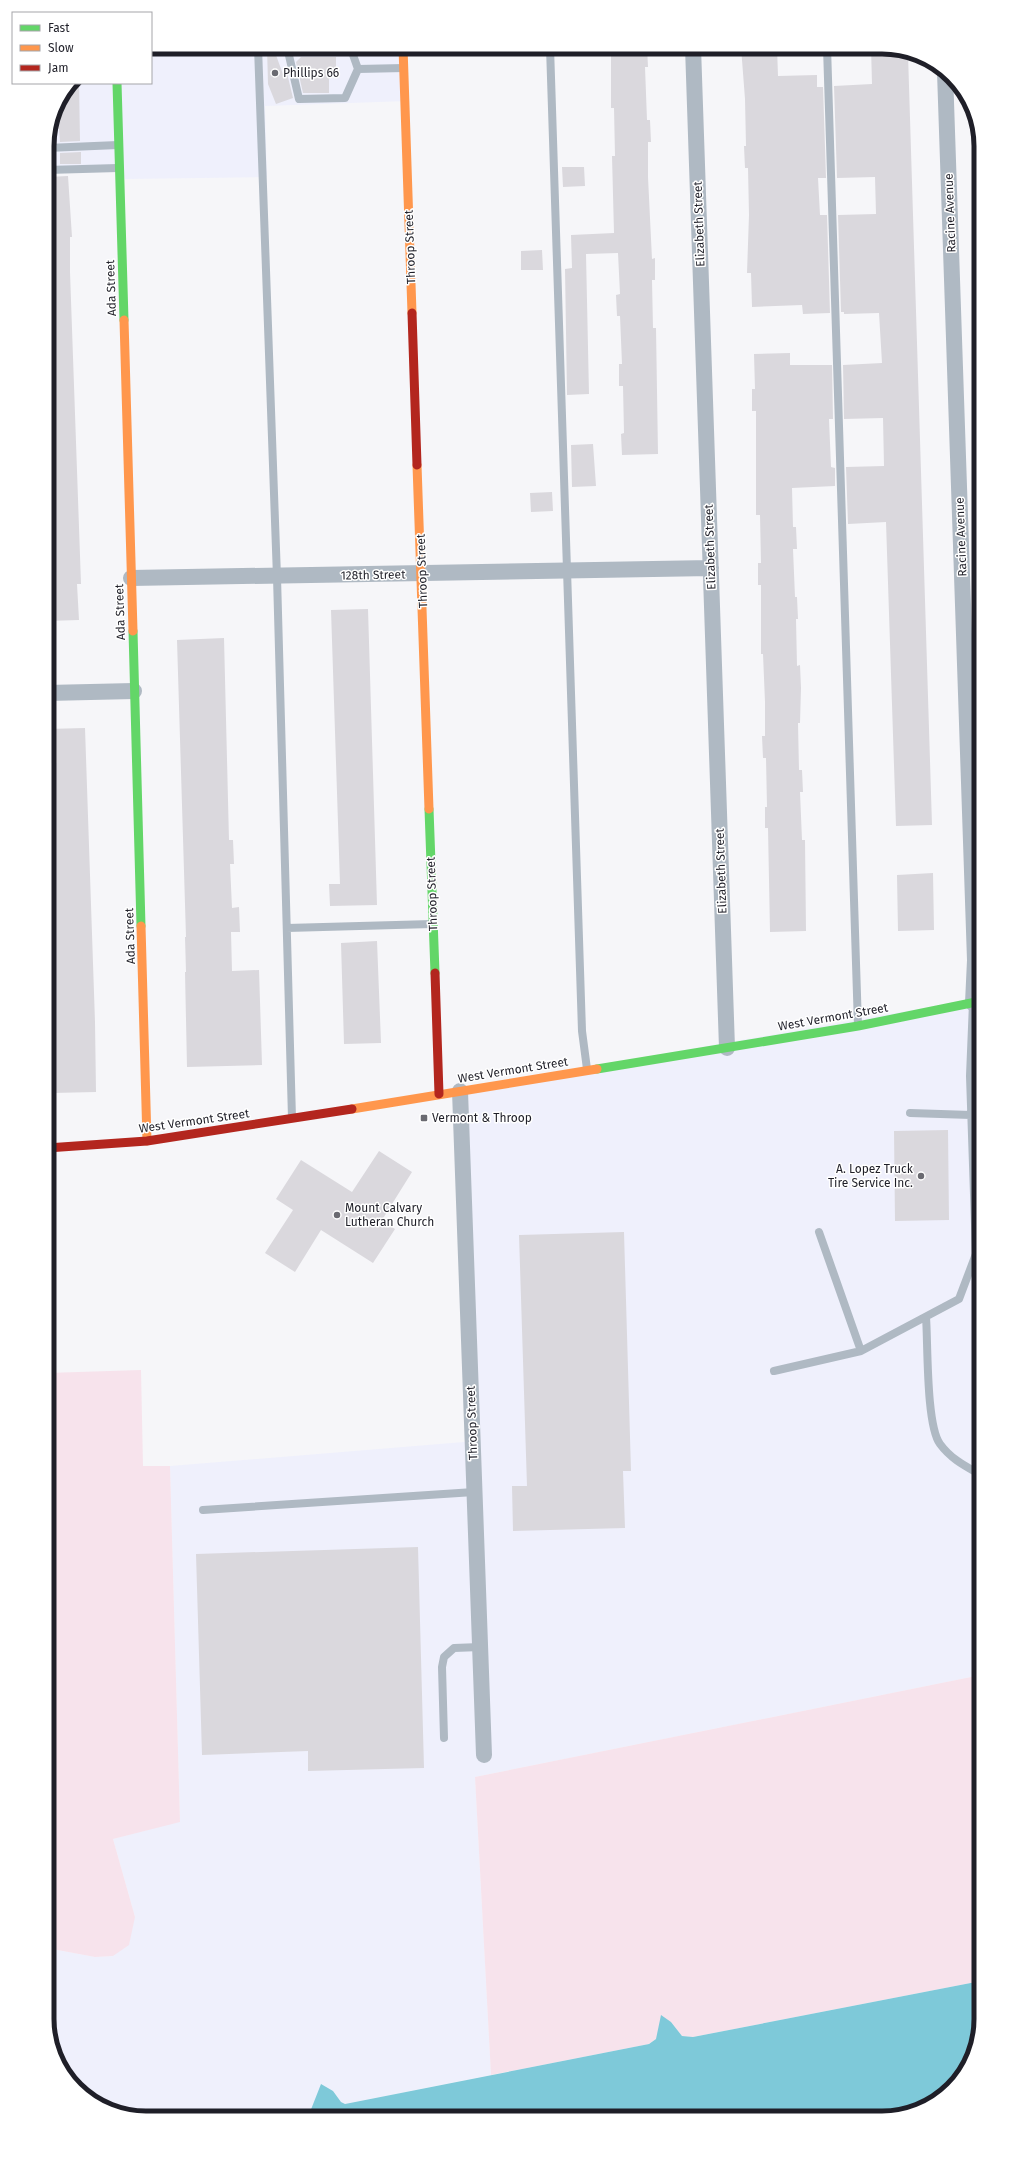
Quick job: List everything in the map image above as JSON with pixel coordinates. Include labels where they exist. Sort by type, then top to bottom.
[{"type":"street","name":"Throop Street","points":[[403,54],[439,1094]]},
{"type":"street","name":"Elizabeth Street","points":[[693,54],[727,1048]]},
{"type":"street","name":"Racine Avenue","points":[[945,79],[974,930]]},
{"type":"street","name":"Ada Street","points":[[117,84],[148,1141]]},
{"type":"street","name":"128th Street","points":[[131,578],[277,577],[711,568]]},
{"type":"street","points":[[54,693],[134,691]]},
{"type":"street","name":"West Vermont Street","points":[[54,1148],[148,1141],[292,1119],[858,1026],[974,1003]]},
{"type":"street","name":"Throop Street","points":[[460,1091],[484,1754]]},
{"type":"lane","points":[[258,54],[277,577],[292,1119]]},
{"type":"lane","points":[[289,54],[299,99],[345,98],[358,69],[353,54]]},
{"type":"lane","points":[[550,54],[582,1031],[588,1070]]},
{"type":"lane","points":[[827,54],[858,1026]]},
{"type":"lane","points":[[358,69],[404,68]]},
{"type":"lane","points":[[54,148],[118,146]]},
{"type":"lane","points":[[54,170],[119,168]]},
{"type":"lane","points":[[287,928],[433,924]]},
{"type":"lane","points":[[974,1034],[970,1076],[974,1198]]},
{"type":"lane","points":[[910,1113],[971,1115]]},
{"type":"lane","points":[[819,1232],[861,1351]]},
{"type":"lane","points":[[774,1371],[861,1351],[959,1299],[974,1259]]},
{"type":"lane","points":[[926,1317],[932,1418],[939,1442],[953,1459],[974,1471]]},
{"type":"lane","points":[[203,1510],[474,1492]]},
{"type":"lane","points":[[444,1738],[442,1668],[444,1657],[454,1648],[480,1647]]},
{"type":"shaded area","points":[[152,54],[406,54],[407,101],[265,106],[267,177],[125,179],[122,170],[54,172],[54,140],[57,122],[66,100],[78,84],[152,84]]},
{"type":"shaded area","points":[[974,999],[974,1676],[475,1777],[491,2075],[345,2104],[341,2102],[333,2091],[311,2111],[140,2111],[116,2106],[105,2102],[90,2092],[73,2075],[63,2060],[54,2025],[54,1949],[95,1957],[113,1956],[135,1917],[113,1839],[180,1821],[170,1466],[476,1441],[468,1088]]},
{"type":"shaded area","points":[[141,1370],[143,1466],[170,1466],[180,1822],[113,1839],[135,1917],[129,1945],[113,1956],[95,1957],[54,1949],[54,1373]]},
{"type":"shaded area","points":[[974,1676],[974,1982],[693,2037],[682,2036],[671,2022],[656,2039],[649,2044],[491,2075],[475,1777]]},
{"type":"water","points":[[974,1982],[973,2031],[971,2043],[965,2060],[951,2080],[938,2092],[923,2102],[900,2109],[888,2111],[310,2111],[321,2084],[333,2091],[341,2102],[345,2104],[649,2044],[656,2039],[661,2015],[671,2022],[682,2036],[693,2037]]},
{"type":"building","name":"Phillips 66","points":[[267,54],[276,54],[284,77],[287,73],[293,98],[276,104],[268,84]]},
{"type":"building","points":[[611,54],[647,54],[648,67],[645,67],[647,120],[650,120],[651,142],[648,142],[648,177],[652,259],[655,258],[655,280],[652,280],[653,328],[656,328],[658,454],[622,455],[621,434],[624,433],[623,386],[619,386],[619,364],[622,364],[620,316],[617,316],[616,295],[620,294],[618,253],[586,254],[589,394],[567,395],[565,269],[572,268],[571,235],[614,233],[612,156],[615,156],[614,108],[611,108]]},
{"type":"building","points":[[742,54],[777,54],[778,76],[817,75],[817,87],[823,87],[826,178],[818,178],[820,215],[827,215],[830,313],[803,314],[802,305],[752,307],[751,273],[747,273],[749,215],[748,168],[745,168],[744,146],[746,146],[745,99]]},
{"type":"building","points":[[871,54],[888,54],[908,58],[932,825],[896,826],[886,522],[848,524],[846,467],[884,466],[883,418],[844,419],[843,365],[882,363],[879,313],[844,314],[844,312],[841,312],[838,215],[876,214],[875,177],[837,178],[834,86],[872,84]]},
{"type":"building","name":"Phillips 66","points":[[301,57],[336,57],[336,72],[329,79],[329,93],[303,93],[296,62]]},
{"type":"building","points":[[79,84],[80,141],[60,142],[59,129],[56,129],[61,111],[66,100]]},
{"type":"building","points":[[81,152],[81,164],[60,164],[60,153]]},
{"type":"building","points":[[562,167],[584,167],[585,186],[563,187]]},
{"type":"building","points":[[68,176],[72,237],[70,237],[70,272],[81,584],[77,584],[79,620],[54,621],[54,177]]},
{"type":"building","points":[[542,250],[543,270],[521,270],[521,251]]},
{"type":"building","points":[[790,353],[790,365],[832,365],[833,419],[829,419],[831,467],[835,468],[835,486],[792,488],[793,527],[796,527],[797,549],[793,549],[795,597],[797,597],[798,619],[796,619],[797,666],[800,665],[801,688],[800,723],[798,723],[799,770],[802,770],[803,792],[800,792],[802,840],[805,840],[806,931],[770,932],[768,828],[765,828],[765,807],[767,807],[766,758],[763,758],[762,736],[765,736],[765,702],[763,654],[761,654],[761,585],[758,585],[758,563],[761,563],[760,515],[756,515],[756,411],[752,411],[752,389],[755,389],[754,354]]},
{"type":"building","points":[[593,444],[596,486],[572,487],[571,445]]},
{"type":"building","points":[[552,492],[553,511],[531,512],[530,493]]},
{"type":"building","points":[[368,609],[377,905],[330,906],[329,884],[340,884],[331,610]]},
{"type":"building","points":[[224,638],[229,840],[233,840],[234,864],[230,864],[232,908],[239,907],[240,932],[231,932],[232,971],[259,970],[262,1065],[187,1067],[185,972],[186,937],[177,640]]},
{"type":"building","points":[[85,728],[96,1092],[54,1093],[54,729]]},
{"type":"building","points":[[933,873],[934,930],[898,931],[897,875]]},
{"type":"building","points":[[377,941],[381,1043],[344,1044],[341,943]]},
{"type":"building","name":"A. Lopez Truck Tire Service Inc.","points":[[948,1130],[949,1220],[895,1221],[894,1131]]},
{"type":"building","name":"Mount Calvary Lutheran Church","points":[[379,1151],[412,1172],[382,1220],[395,1229],[373,1263],[321,1230],[295,1272],[265,1253],[293,1210],[276,1199],[301,1160],[352,1192]]},
{"type":"building","points":[[624,1232],[631,1471],[623,1471],[625,1528],[513,1531],[512,1486],[527,1486],[519,1235]]},
{"type":"building","points":[[418,1547],[424,1768],[308,1771],[308,1751],[202,1755],[196,1554]]},
{"type":"traffic: fast","points":[[117,84],[124,320]]},
{"type":"traffic: fast","points":[[133,631],[141,926]]},
{"type":"traffic: fast","points":[[429,809],[435,973]]},
{"type":"traffic: fast","points":[[597,1069],[858,1026],[974,1002]]},
{"type":"traffic: slow","points":[[403,54],[412,313]]},
{"type":"traffic: slow","points":[[124,320],[133,631]]},
{"type":"traffic: slow","points":[[417,465],[429,809]]},
{"type":"traffic: slow","points":[[141,926],[147,1141]]},
{"type":"traffic: slow","points":[[352,1109],[597,1069]]},
{"type":"traffic: jam","points":[[412,313],[417,465]]},
{"type":"traffic: jam","points":[[435,973],[439,1094]]},
{"type":"traffic: jam","points":[[54,1148],[147,1141],[352,1109]]},
{"type":"place","name":"Phillips 66","points":[[275,73]]},
{"type":"place","name":"Vermont & Throop","points":[[424,1118]]},
{"type":"place","name":"A. Lopez Truck Tire Service Inc.","points":[[921,1176]]},
{"type":"place","name":"Mount Calvary Lutheran Church","points":[[337,1215]]}]
